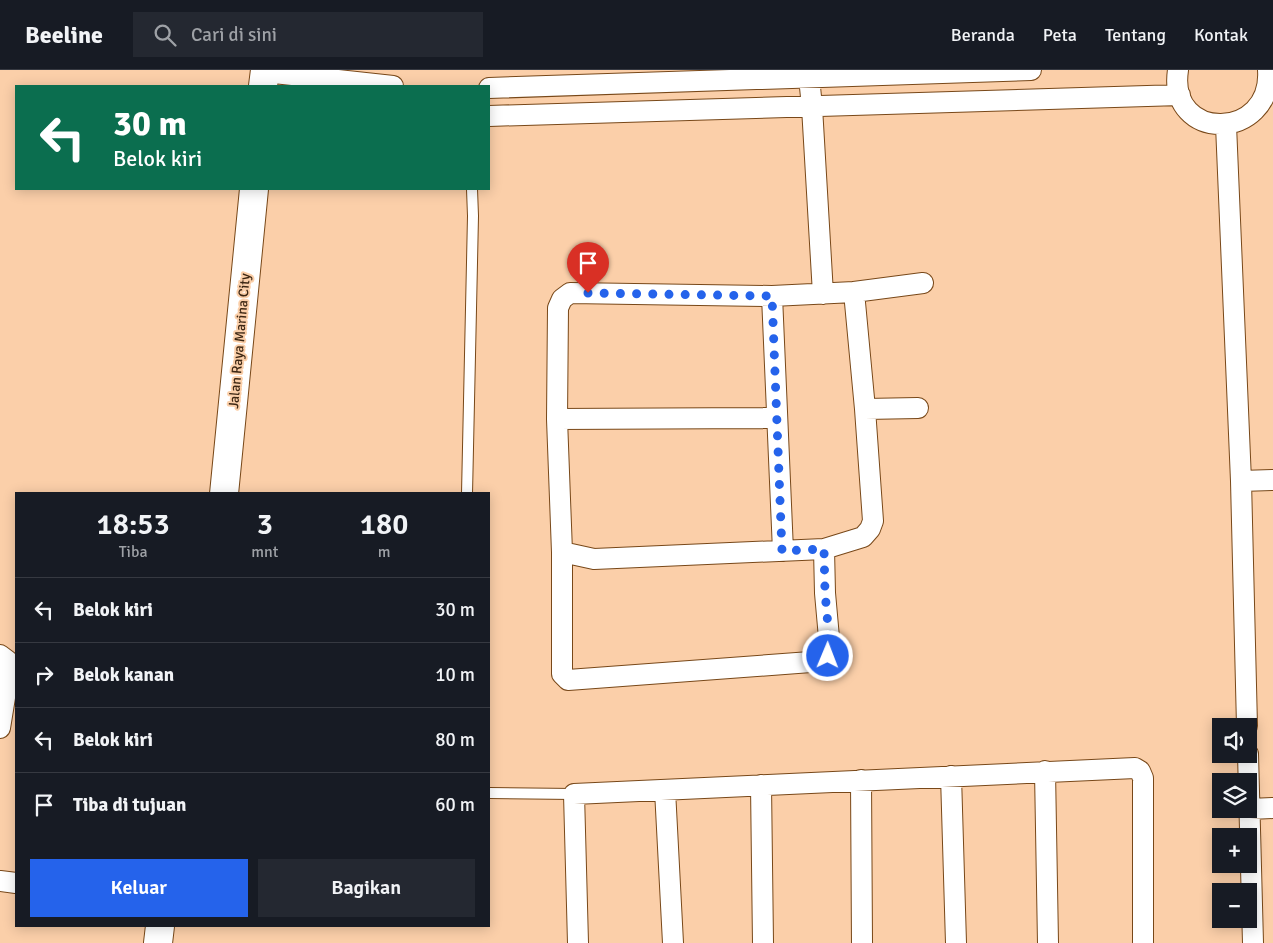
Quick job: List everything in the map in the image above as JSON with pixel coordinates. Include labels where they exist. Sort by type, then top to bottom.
[{"type":"main road","name":"Jalan Raya Marina City","points":[[224,492],[254,190]]},
{"type":"main road","points":[[158,943],[160,927]]},
{"type":"street","points":[[490,88],[1031,70]]},
{"type":"street","points":[[1178,70],[1177,80],[1180,95],[1186,106],[1203,121],[1214,125],[1239,123],[1260,108],[1270,96],[1268,70]]},
{"type":"street","points":[[264,76],[380,85]]},
{"type":"street","points":[[809,77],[822,294]]},
{"type":"street","points":[[490,116],[1180,95]]},
{"type":"street","points":[[1226,125],[1241,481],[1247,718]]},
{"type":"street","points":[[824,549],[825,592],[830,649],[824,661],[568,680],[562,674],[562,552],[557,419],[558,308],[562,299],[570,293],[772,296],[854,292],[923,283]]},
{"type":"street","points":[[562,552],[594,558],[824,549],[863,536],[870,529],[873,521],[854,292]]},
{"type":"street","points":[[772,296],[782,551]]},
{"type":"street","points":[[865,409],[918,408]]},
{"type":"street","points":[[557,419],[777,418]]},
{"type":"street","points":[[1241,481],[1273,480]]},
{"type":"street","points":[[0,655],[8,661],[10,668],[0,728]]},
{"type":"street","points":[[578,943],[574,794],[1136,768],[1140,771],[1143,778],[1143,943]]},
{"type":"street","points":[[1045,771],[1048,943]]},
{"type":"street","points":[[951,776],[956,943]]},
{"type":"street","points":[[861,780],[862,943]]},
{"type":"street","points":[[761,785],[764,943]]},
{"type":"street","points":[[665,790],[673,943]]},
{"type":"street","points":[[1257,808],[1273,808]]},
{"type":"street","points":[[1250,818],[1253,943]]},
{"type":"street","points":[[0,881],[15,883]]},
{"type":"lane","points":[[467,492],[472,190]]},
{"type":"lane","points":[[490,793],[574,794]]},
{"type":"route","points":[[588,293],[772,296],[782,551],[824,549],[825,592],[830,649],[828,656]]}]
